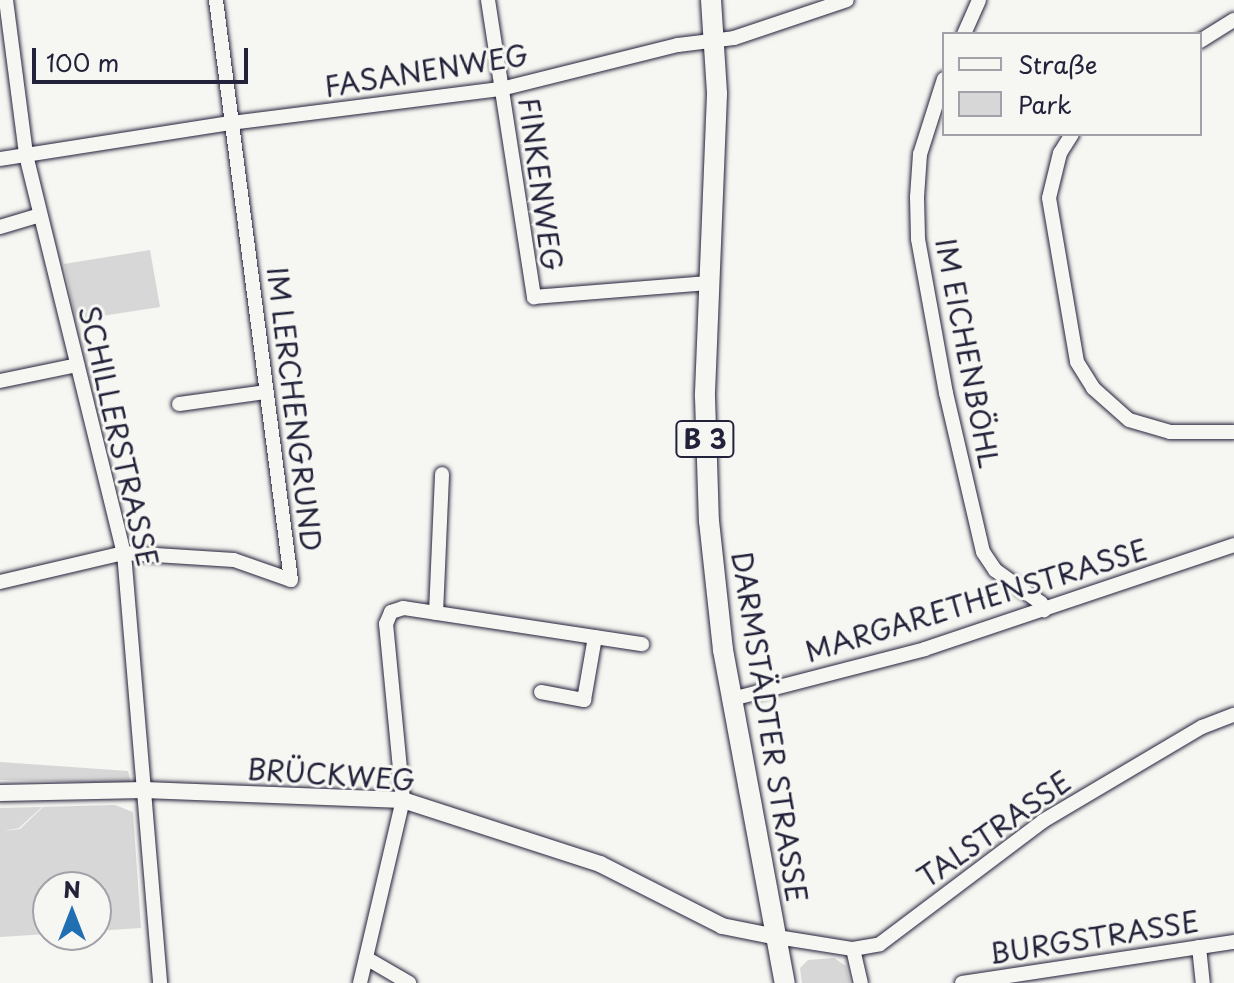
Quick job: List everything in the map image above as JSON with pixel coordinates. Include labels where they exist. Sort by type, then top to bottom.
[{"type":"main road","name":"DARMSTÄDTER STRASSE","points":[[711,0],[717,126],[707,283],[709,521],[732,699],[785,983]]},
{"type":"street","name":"SCHILLERSTRASSE","points":[[6,0],[5,28],[26,155],[124,553],[160,983]]},
{"type":"street","name":"IM LERCHENGRUND","points":[[124,553],[234,560],[291,580],[216,0]]},
{"type":"street","name":"FINKENWEG","points":[[488,0],[534,297],[707,283]]},
{"type":"street","name":"FASANENWEG","points":[[0,159],[231,123],[501,89],[715,40],[847,0]]},
{"type":"street","points":[[965,32],[979,0]]},
{"type":"street","points":[[1202,40],[1234,20]]},
{"type":"street","name":"IM EICHENBÖHL","points":[[942,85],[920,154],[917,197],[918,239],[946,393],[983,552],[995,570],[1041,603],[1044,610]]},
{"type":"street","points":[[1071,136],[1055,165],[1049,198],[1077,362],[1093,388],[1129,420],[1170,432],[1234,432]]},
{"type":"street","points":[[0,227],[40,215]]},
{"type":"street","points":[[0,381],[77,365]]},
{"type":"street","points":[[179,404],[265,392]]},
{"type":"street","points":[[436,613],[442,474]]},
{"type":"street","name":"MARGARETHENSTRASSE","points":[[732,699],[925,649],[1234,545]]},
{"type":"street","points":[[0,582],[124,553]]},
{"type":"street","points":[[360,983],[403,800],[386,624],[397,609],[642,644]]},
{"type":"street","points":[[541,692],[584,700],[595,637]]},
{"type":"street","name":"TALSTRASSE","points":[[777,937],[853,949],[894,937],[948,889],[1043,821],[1202,727],[1234,715]]},
{"type":"street","name":"BRÜCKWEG","points":[[0,793],[144,790],[403,800],[600,864],[722,926],[777,937]]},
{"type":"street","name":"BURGSTRASSE","points":[[962,983],[1234,942]]},
{"type":"street","points":[[1199,947],[1203,983]]},
{"type":"street","points":[[853,949],[861,983]]},
{"type":"street","points":[[366,958],[409,983]]},
{"type":"green space","points":[[150,250],[160,307],[76,320],[64,264]]},
{"type":"green space","points":[[0,762],[128,771],[131,783],[0,780]]},
{"type":"green space","points":[[115,805],[133,812],[141,928],[112,930],[112,871],[32,871],[32,935],[0,937],[0,808],[42,807],[19,828],[4,831],[20,829],[43,807]]},
{"type":"green space","points":[[834,958],[846,966],[850,983],[802,983],[800,968],[808,960]]}]
